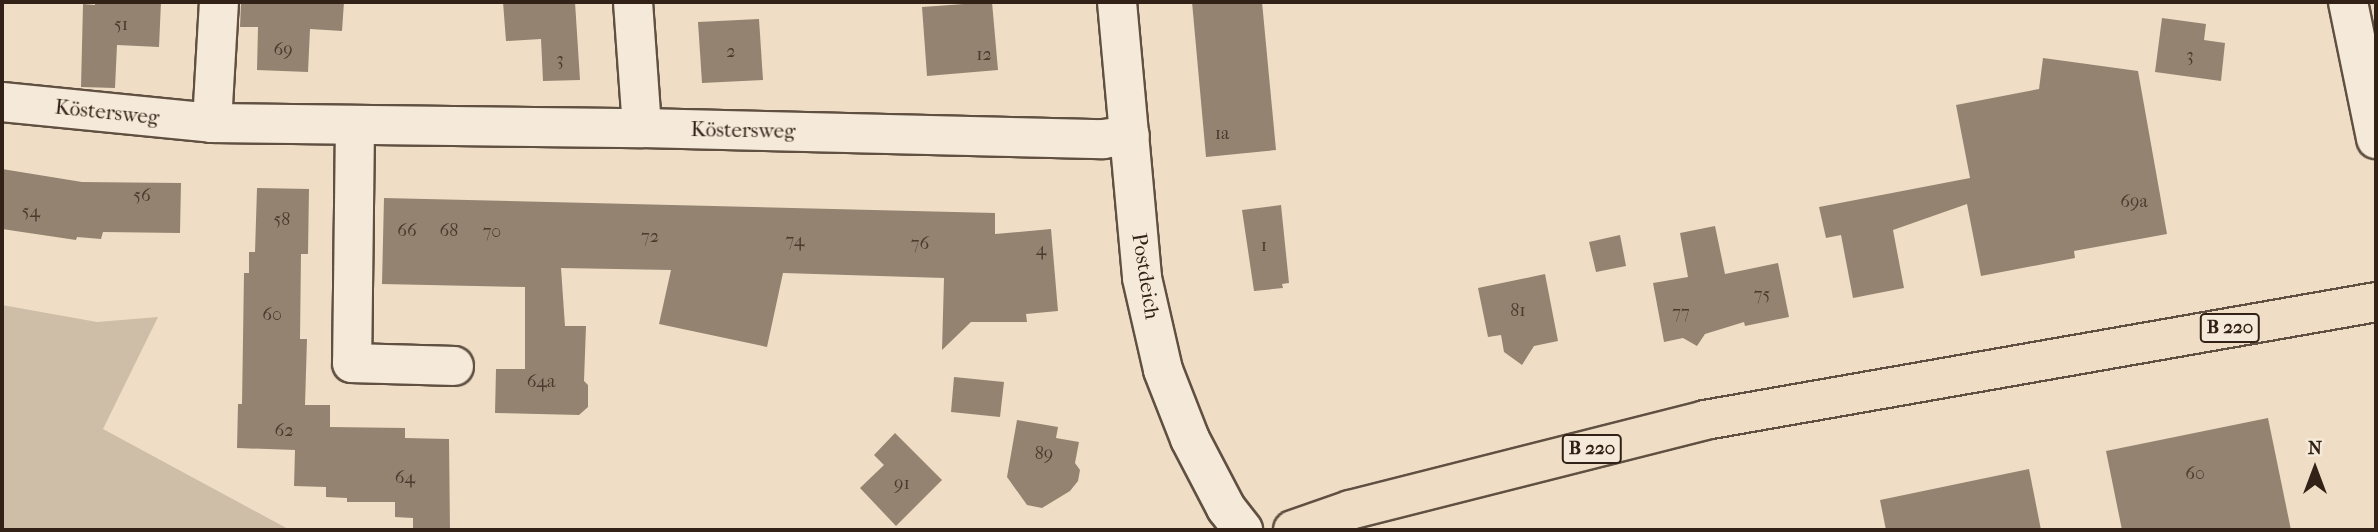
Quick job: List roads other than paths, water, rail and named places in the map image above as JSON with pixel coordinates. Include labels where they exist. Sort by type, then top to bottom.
[{"type":"main road","name":"B 220","points":[[1293,530],[1332,523],[1705,419],[2376,302]]},
{"type":"street","points":[[212,123],[219,2]]},
{"type":"street","points":[[633,2],[642,128]]},
{"type":"street","name":"Postdeich","points":[[1117,2],[1142,278],[1163,370],[1190,439],[1226,508],[1243,530]]},
{"type":"street","points":[[2348,2],[2376,139]]},
{"type":"street","name":"Köstersweg","points":[[2,102],[212,123],[642,128],[1103,139],[1130,135]]},
{"type":"street","points":[[355,125],[352,363],[454,366]]}]
